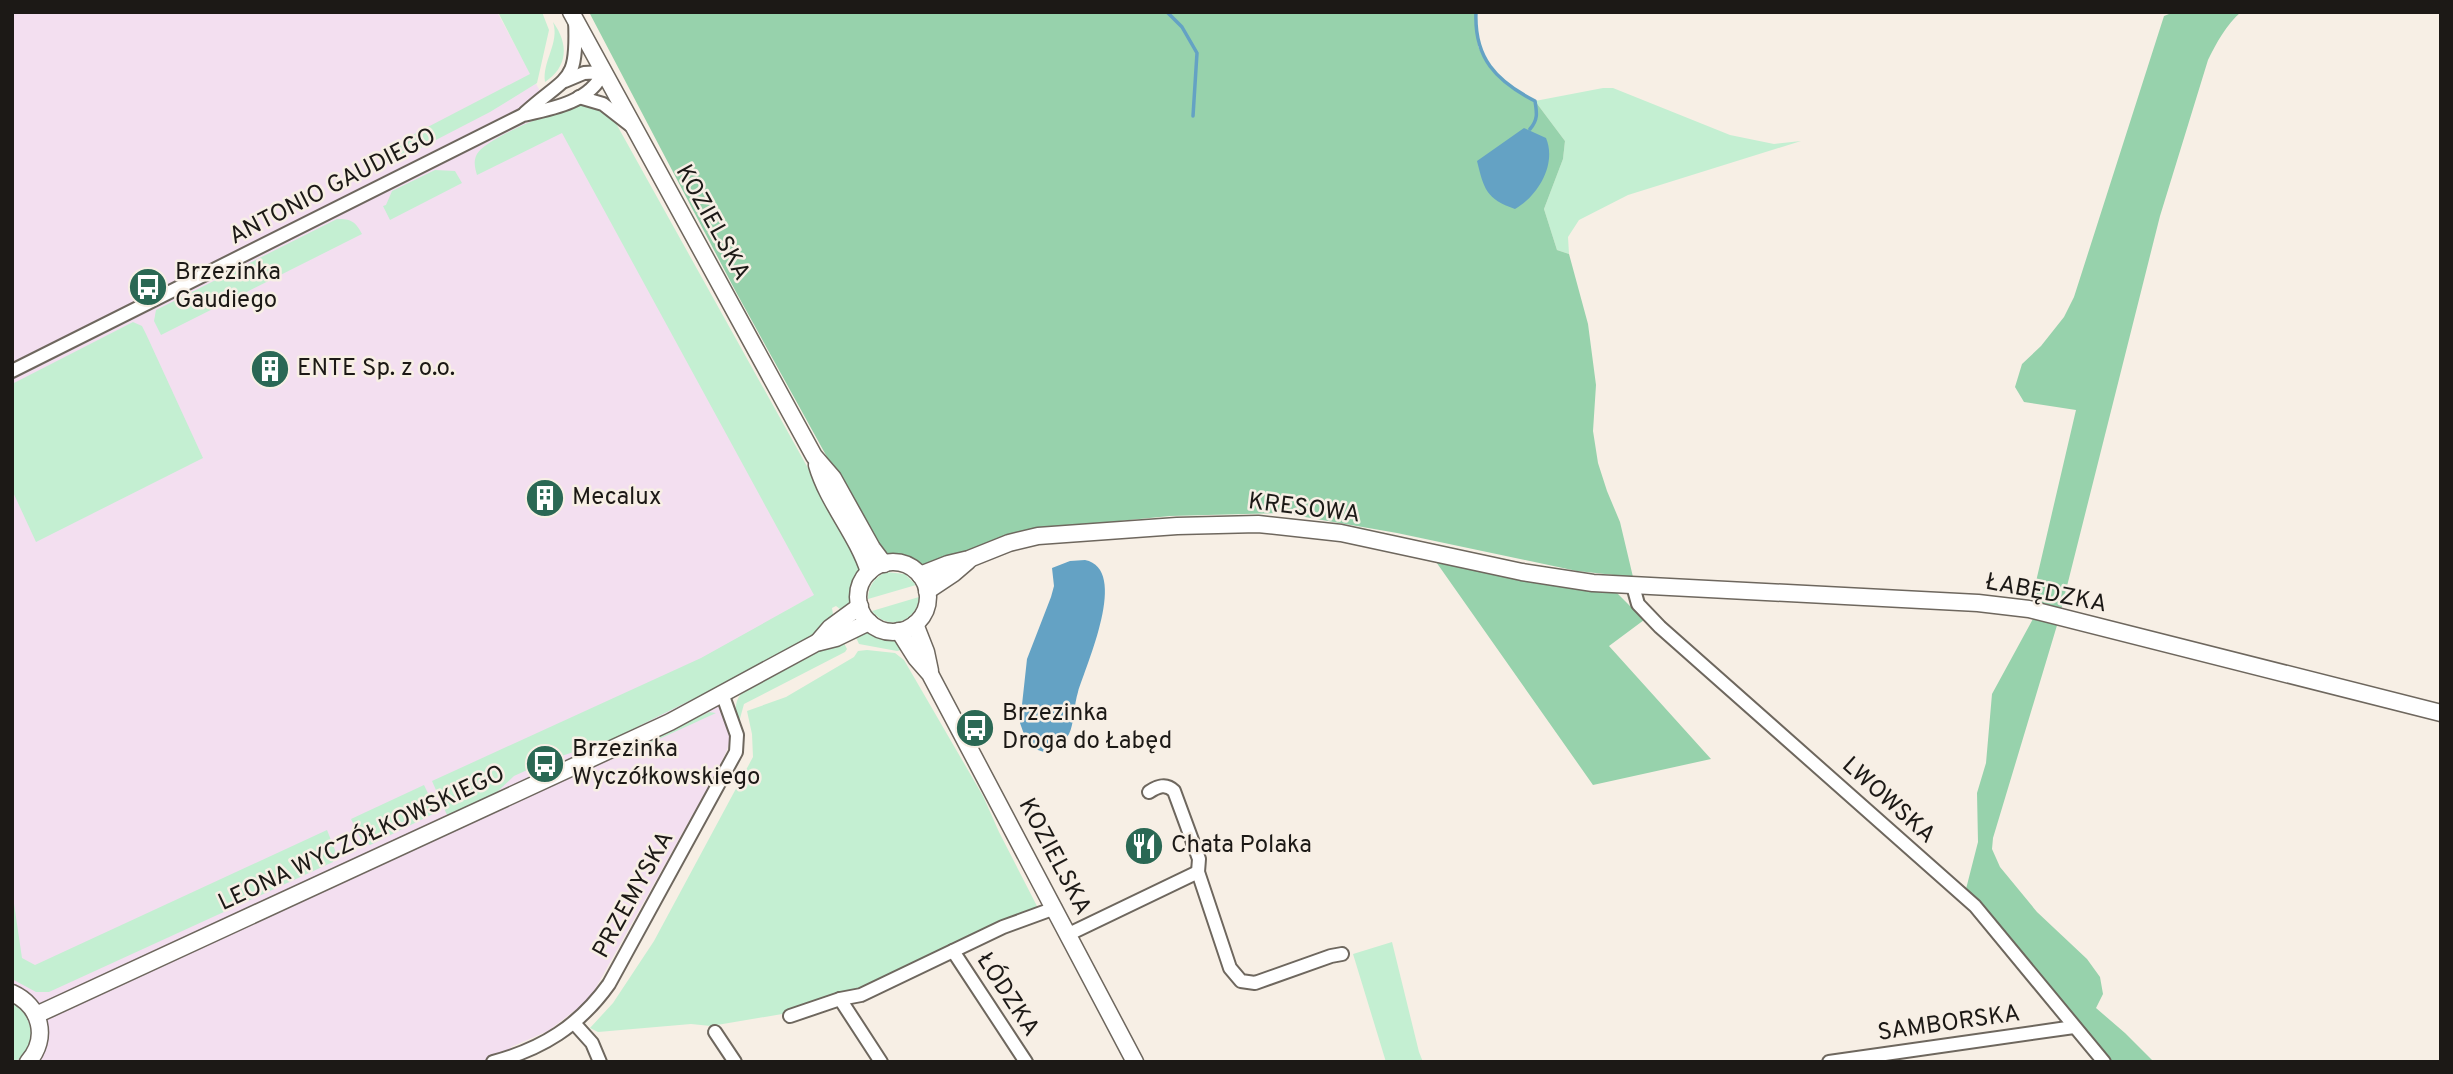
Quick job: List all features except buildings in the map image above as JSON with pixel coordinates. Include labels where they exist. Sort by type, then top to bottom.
[{"type":"street","name":"KOZIELSKA","points":[[573,16],[814,456],[823,485],[864,558],[869,572]]},
{"type":"street","points":[[565,81],[576,57],[573,16]]},
{"type":"street","name":"ANTONIO GAUDIEGO","points":[[12,371],[523,115],[565,81],[584,74],[603,72],[591,92],[549,109],[523,115]]},
{"type":"street","points":[[579,97],[603,104],[632,126]]},
{"type":"street","name":"KOZIELSKA","points":[[814,456],[833,478],[872,548],[884,564]]},
{"type":"street","name":"KRESOWA","points":[[919,575],[1009,543],[1038,536],[1177,526],[1258,524],[1341,533],[1553,578],[1633,586]]},
{"type":"street","name":"KRESOWA","points":[[927,591],[969,559]]},
{"type":"street","points":[[884,564],[901,564],[911,568],[919,575],[927,591],[926,609],[915,624],[899,631],[883,630],[869,622],[860,606],[861,585],[869,572],[884,564]]},
{"type":"street","name":"ŁABĘDZKA","points":[[1633,586],[1978,603],[2029,610],[2441,713]]},
{"type":"street","name":"LWOWSKA","points":[[1633,586],[1638,604],[1660,627],[1975,906],[2104,1062]]},
{"type":"street","name":"LEONA WYCZÓŁKOWSKIEGO","points":[[816,643],[830,628],[860,606]]},
{"type":"street","name":"LEONA WYCZÓŁKOWSKIEGO","points":[[36,1015],[670,722],[723,696],[816,643],[836,638],[869,622]]},
{"type":"street","name":"KOZIELSKA","points":[[915,624],[926,652],[930,674]]},
{"type":"street","name":"KOZIELSKA","points":[[899,631],[930,674],[1136,1062]]},
{"type":"street","name":"PRZEMYSKA","points":[[492,1062],[536,1048],[574,1023],[600,997],[617,971],[734,756],[737,735],[723,696]]},
{"type":"street","points":[[1149,792],[1163,785],[1174,791],[1199,859],[1198,872],[1230,968],[1236,978],[1246,983],[1264,981],[1342,954]]},
{"type":"street","points":[[1069,934],[1198,872]]},
{"type":"street","points":[[790,1016],[840,999],[861,995],[1003,927],[1055,908]]},
{"type":"street","name":"ŁÓDZKA","points":[[953,951],[1026,1062]]},
{"type":"street","points":[[12,993],[25,1001],[40,1025],[40,1038],[28,1062]]},
{"type":"street","points":[[840,999],[881,1062]]},
{"type":"street","points":[[574,1023],[592,1043],[600,1062]]},
{"type":"street","name":"SAMBORSKA","points":[[1829,1062],[2074,1027]]},
{"type":"street","points":[[715,1032],[735,1062]]},
{"type":"shaded area","points":[[12,12],[497,12],[815,595],[787,610],[719,697],[732,733],[717,771],[594,991],[582,1005],[548,1031],[511,1047],[520,1062],[12,1062]]},
{"type":"green space","points":[[498,12],[542,12],[549,30],[537,83],[490,112],[403,157],[395,144],[530,74]]},
{"type":"green space","points":[[589,12],[1476,12],[1478,46],[1486,62],[1507,84],[1535,101],[1565,141],[1563,159],[1544,209],[1557,250],[1569,254],[1588,324],[1596,385],[1593,431],[1598,463],[1620,522],[1633,577],[1577,571],[1397,533],[1282,513],[1170,516],[1048,528],[998,539],[936,565],[923,566],[888,555],[875,544],[736,292]]},
{"type":"green space","points":[[2174,12],[2241,12],[2226,28],[2208,60],[2160,216],[2061,610],[2031,603],[2076,410],[2024,402],[2015,387],[2022,364],[2041,346],[2064,317],[2074,297],[2164,16]]},
{"type":"green space","points":[[553,22],[562,39],[564,55],[558,69],[545,82],[555,30]]},
{"type":"green space","points":[[1613,88],[1730,135],[1774,144],[1801,141],[1628,195],[1579,220],[1568,237],[1569,254],[1557,250],[1544,209],[1563,159],[1565,141],[1535,101]]},
{"type":"green space","points":[[583,104],[597,107],[613,118],[858,558],[857,579],[844,612],[836,606],[832,608],[834,621],[783,654],[611,740],[549,760],[514,776],[494,795],[447,815],[432,781],[701,658],[814,595],[562,133],[477,175],[477,154],[495,139],[543,117]]},
{"type":"green space","points":[[435,170],[455,171],[462,183],[390,220],[383,206],[392,191]]},
{"type":"green space","points":[[337,219],[352,222],[362,234],[161,335],[154,321],[156,310]]},
{"type":"green space","points":[[133,322],[142,326],[203,458],[36,542],[12,490],[12,384]]},
{"type":"green space","points":[[1434,559],[1582,589],[1617,593],[1644,620],[1609,646],[1711,759],[1593,785]]},
{"type":"green space","points":[[886,572],[905,574],[916,585],[868,599],[873,582]]},
{"type":"green space","points":[[919,597],[913,613],[901,621],[886,621],[872,611]]},
{"type":"green space","points":[[2034,617],[2058,622],[1993,838],[1992,849],[2000,867],[2037,912],[2087,959],[2100,977],[2103,994],[2096,1008],[2154,1062],[2110,1062],[1966,889],[1978,842],[1977,793],[1986,763],[1992,694]]},
{"type":"green space","points":[[865,632],[894,639],[905,649],[897,651],[859,644],[854,633]]},
{"type":"green space","points":[[842,639],[847,649],[845,652],[744,704],[739,722],[736,708],[741,694]]},
{"type":"green space","points":[[858,651],[895,653],[904,660],[983,796],[1039,910],[863,990],[788,1013],[711,1026],[691,1024],[598,1032],[590,1028],[613,1003],[654,941],[753,757],[747,711],[786,697],[854,657]]},
{"type":"green space","points":[[709,712],[716,713],[633,751],[629,749]]},
{"type":"green space","points":[[424,785],[437,812],[370,845],[361,839],[351,819]]},
{"type":"green space","points":[[327,830],[335,850],[333,862],[49,992],[36,992],[12,979],[12,890],[22,958],[35,965]]},
{"type":"green space","points":[[1392,942],[1423,1062],[1386,1062],[1353,954]]},
{"type":"green space","points":[[12,1002],[25,1015],[31,1043],[21,1058],[12,1062]]},
{"type":"water","points":[[1524,128],[1546,138],[1549,158],[1538,188],[1515,209],[1498,201],[1488,192],[1477,161]]},
{"type":"water","points":[[1085,560],[1098,567],[1104,581],[1105,599],[1101,619],[1078,692],[1069,734],[1058,746],[1044,752],[1035,749],[1026,740],[1020,723],[1027,659],[1051,597],[1054,586],[1052,568],[1070,561]]},
{"type":"waterway","points":[[1167,12],[1182,27],[1197,53],[1193,116]]},
{"type":"waterway","points":[[1476,12],[1479,42],[1490,66],[1509,85],[1535,101],[1536,116],[1530,129]]},
{"type":"place","name":"Brzezinka Gaudiego","points":[[148,287]]},
{"type":"place","name":"ENTE Sp. z o.o.","points":[[270,369]]},
{"type":"place","name":"Mecalux","points":[[545,498]]},
{"type":"place","name":"Brzezinka Droga do Łabęd","points":[[975,728]]},
{"type":"place","name":"Brzezinka Wyczółkowskiego","points":[[545,764]]},
{"type":"place","name":"Chata Polaka","points":[[1144,846]]}]
